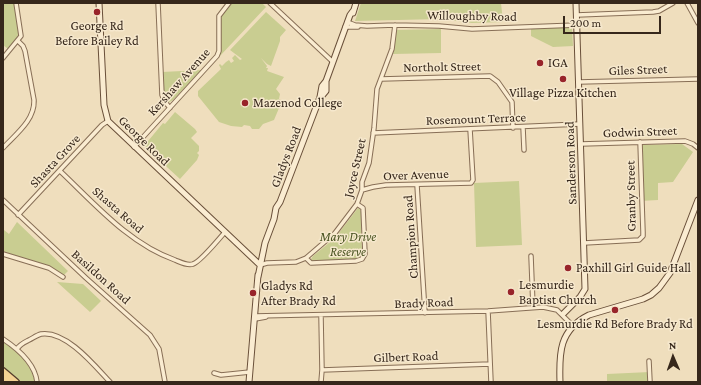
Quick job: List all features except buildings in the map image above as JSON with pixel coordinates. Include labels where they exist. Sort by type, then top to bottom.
[{"type":"main road","points":[[5,374],[10,382]]},
{"type":"main road","points":[[5,374],[16,382]]},
{"type":"street","points":[[3,58],[18,41],[21,34],[16,3]]},
{"type":"street","name":"George Road","points":[[99,3],[104,105],[108,121],[253,258],[260,262]]},
{"type":"street","points":[[158,3],[162,95],[170,108]]},
{"type":"street","name":"Kershaw Avenue","points":[[134,147],[217,56],[219,51],[219,16],[229,3]]},
{"type":"street","points":[[270,3],[323,53],[334,60]]},
{"type":"street","name":"Gladys Road","points":[[249,382],[258,277],[262,250],[274,219],[278,214],[280,202],[320,97],[322,86],[326,81],[356,3]]},
{"type":"street","name":"Sanderson Road","points":[[563,314],[580,297],[585,289],[576,3]]},
{"type":"street","points":[[577,15],[653,12],[659,11],[673,3]]},
{"type":"street","points":[[687,3],[698,23]]},
{"type":"street","name":"Willoughby Road","points":[[347,25],[439,26],[472,29],[577,24]]},
{"type":"street","name":"Joyce Street","points":[[260,262],[296,262],[306,258],[335,233],[358,204],[362,190],[362,182],[368,164],[373,133],[377,90],[392,49],[395,25]]},
{"type":"street","points":[[3,148],[28,121],[34,107],[25,51],[23,46],[18,41]]},
{"type":"street","name":"Northolt Street","points":[[382,79],[490,76],[498,82],[512,102],[513,128]]},
{"type":"street","name":"Giles Street","points":[[579,82],[698,79]]},
{"type":"street","name":"Shasta Grove","points":[[18,215],[102,125],[108,121]]},
{"type":"street","name":"Rosemount Terrace","points":[[373,133],[470,130],[580,124]]},
{"type":"street","points":[[523,127],[524,150]]},
{"type":"street","name":"Over Avenue","points":[[362,190],[379,186],[471,183],[473,180],[470,130]]},
{"type":"street","name":"Godwin Street","points":[[581,144],[685,141],[698,148]]},
{"type":"street","name":"Granby Street","points":[[584,243],[641,239],[643,232],[640,142]]},
{"type":"street","name":"Shasta Road","points":[[60,171],[128,234],[168,258],[186,264],[194,264],[225,232]]},
{"type":"street","name":"Champion Road","points":[[417,185],[425,313]]},
{"type":"street","name":"Basildon Road","points":[[3,200],[86,278],[136,321],[152,337],[160,352],[164,382]]},
{"type":"street","points":[[560,382],[561,347],[573,326],[582,318],[643,299],[652,295],[659,288],[670,273],[698,200]]},
{"type":"street","points":[[306,258],[311,262],[356,261],[362,259],[365,254],[363,208],[358,204]]},
{"type":"street","points":[[3,254],[49,268],[63,277]]},
{"type":"street","points":[[531,256],[533,307]]},
{"type":"street","name":"Brady Road","points":[[255,318],[263,319],[267,317],[488,311],[533,307],[554,308],[563,314]]},
{"type":"street","points":[[488,311],[491,382]]},
{"type":"street","points":[[563,314],[573,326]]},
{"type":"street","points":[[321,316],[321,382]]},
{"type":"street","points":[[17,349],[20,345],[39,334],[47,334],[60,338],[74,347],[110,382]]},
{"type":"street","points":[[3,339],[17,349],[31,366],[37,382]]},
{"type":"street","points":[[649,361],[650,382]]},
{"type":"street","name":"Gilbert Road","points":[[322,370],[490,364]]},
{"type":"street","points":[[214,373],[221,375],[250,372]]},
{"type":"green space","points":[[3,3],[14,3],[19,28],[17,39],[8,49],[3,45]]},
{"type":"green space","points":[[232,3],[262,3],[266,7],[219,57],[219,17]]},
{"type":"green space","points":[[361,3],[501,3],[503,22],[472,23],[441,19],[355,21]]},
{"type":"green space","points":[[266,12],[286,30],[280,37],[271,66],[261,58],[267,66],[266,68],[268,68],[267,71],[284,77],[276,89],[280,94],[279,99],[282,101],[274,120],[263,124],[259,129],[252,129],[250,126],[244,125],[242,127],[231,126],[219,122],[198,96],[198,91],[221,69],[220,64],[222,66],[229,60],[231,63],[234,61],[232,58],[235,55],[240,60],[242,59],[230,50]]},
{"type":"green space","points":[[569,27],[572,29],[573,46],[553,47],[531,36],[531,29]]},
{"type":"green space","points":[[441,29],[441,53],[393,54],[395,47],[395,30]]},
{"type":"green space","points":[[202,70],[173,100],[168,103],[163,92],[162,72]]},
{"type":"green space","points":[[175,112],[195,129],[197,132],[191,138],[199,146],[199,151],[197,153],[199,155],[197,160],[180,179],[144,146],[163,123],[165,124]]},
{"type":"green space","points":[[682,144],[693,152],[673,182],[658,183],[658,200],[640,201],[639,145]]},
{"type":"green space","points":[[519,181],[522,245],[476,247],[474,183]]},
{"type":"green space","name":"Mary Drive Reserve","points":[[358,208],[361,212],[361,256],[357,259],[312,261],[311,259],[313,256],[335,238]]},
{"type":"green space","points":[[17,222],[68,271],[64,275],[3,251],[4,230],[9,234]]},
{"type":"green space","points":[[57,282],[83,284],[101,301],[90,312]]},
{"type":"green space","points":[[3,342],[19,354],[28,364],[35,382],[16,382],[3,371]]},
{"type":"green space","points":[[650,372],[650,382],[607,382],[607,374]]},
{"type":"place","name":"George Rd Before Bailey Rd","points":[[97,12]]},
{"type":"place","name":"IGA","points":[[540,63]]},
{"type":"place","name":"Village Pizza Kitchen","points":[[563,79]]},
{"type":"place","name":"Mazenod College","points":[[245,103]]},
{"type":"place","name":"Paxhill Girl Guide Hall","points":[[568,268]]},
{"type":"place","name":"Lesmurdie Baptist Church","points":[[511,292]]},
{"type":"place","name":"Gladys Rd After Brady Rd","points":[[253,293]]},
{"type":"place","name":"Lesmurdie Rd Before Brady Rd","points":[[615,310]]}]
